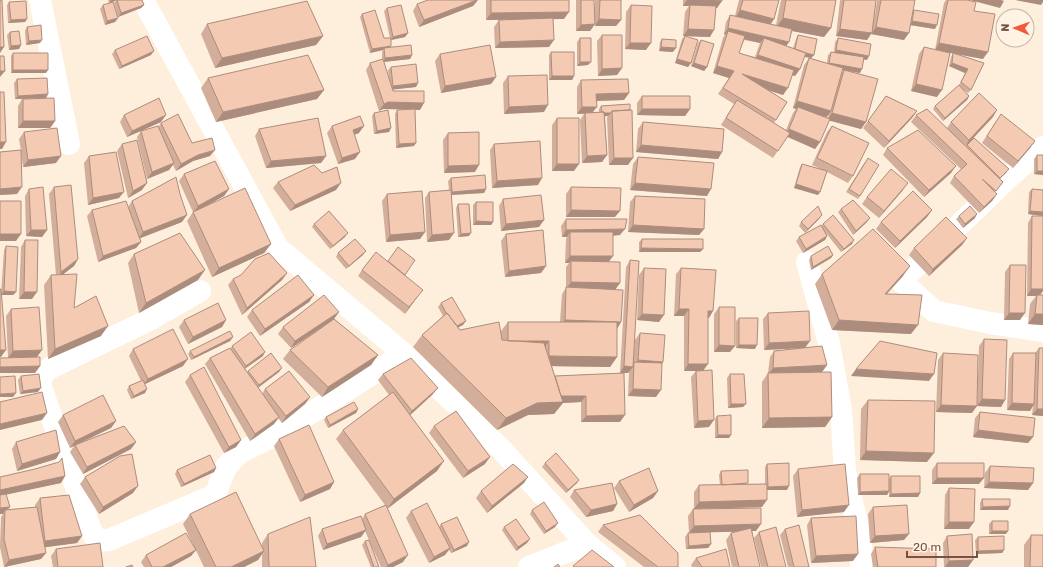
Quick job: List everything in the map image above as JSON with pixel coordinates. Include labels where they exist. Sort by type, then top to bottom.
[{"type":"street","points":[[40,0],[69,144]]},
{"type":"street","points":[[150,2],[278,248],[404,354],[502,450],[587,544],[615,567]]},
{"type":"street","points":[[1043,147],[1006,180],[901,281],[934,311],[990,323],[1043,331]]},
{"type":"street","points":[[807,262],[829,343],[841,410],[845,471],[861,540],[861,567]]},
{"type":"street","points":[[200,291],[153,318],[50,368],[42,375],[40,384],[90,528],[97,541],[109,540],[215,495],[226,467],[239,453],[276,435],[404,354]]},
{"type":"street","points":[[529,567],[587,544]]},
{"type":"building","points":[[0,0],[2,0],[4,47],[0,47]]},
{"type":"building","points":[[117,0],[142,0],[144,5],[121,13]]},
{"type":"building","points":[[428,0],[477,0],[424,20],[417,4]]},
{"type":"building","points":[[491,0],[569,0],[569,12],[491,13]]},
{"type":"building","points":[[581,0],[594,0],[595,24],[581,25]]},
{"type":"building","points":[[600,0],[621,0],[621,20],[599,19]]},
{"type":"building","points":[[743,0],[779,0],[774,19],[740,10]]},
{"type":"building","points":[[786,0],[836,0],[831,28],[783,18]]},
{"type":"building","points":[[844,0],[876,0],[872,33],[840,29]]},
{"type":"building","points":[[881,0],[915,0],[909,33],[876,27]]},
{"type":"building","points":[[948,0],[967,0],[976,2],[974,11],[995,14],[988,52],[939,43]]},
{"type":"building","points":[[26,1],[27,19],[11,20],[9,2]]},
{"type":"building","points":[[307,1],[323,36],[222,58],[207,24]]},
{"type":"building","points":[[113,2],[118,18],[107,21],[103,5]]},
{"type":"building","points":[[401,5],[408,33],[393,37],[387,8]]},
{"type":"building","points":[[631,5],[652,6],[651,43],[630,43]]},
{"type":"building","points":[[690,5],[716,6],[714,30],[688,29]]},
{"type":"building","points":[[375,10],[384,38],[391,38],[391,46],[372,49],[362,14]]},
{"type":"building","points":[[914,10],[939,14],[937,25],[912,21]]},
{"type":"building","points":[[730,15],[792,29],[789,42],[728,28]]},
{"type":"building","points":[[553,18],[554,40],[500,42],[499,20]]},
{"type":"building","points":[[41,25],[42,40],[29,41],[27,27]]},
{"type":"building","points":[[19,31],[21,45],[11,46],[10,32]]},
{"type":"building","points":[[728,31],[745,36],[739,53],[794,70],[788,88],[742,74],[787,102],[776,120],[723,88],[734,71],[717,66]]},
{"type":"building","points":[[602,35],[622,35],[622,68],[602,69]]},
{"type":"building","points":[[798,35],[817,39],[814,55],[795,49]]},
{"type":"building","points":[[147,36],[154,51],[122,66],[115,50]]},
{"type":"building","points":[[685,36],[698,40],[691,63],[677,59]]},
{"type":"building","points":[[580,38],[591,38],[591,62],[580,62]]},
{"type":"building","points":[[764,38],[806,53],[800,69],[758,55]]},
{"type":"building","points":[[838,38],[871,44],[869,56],[836,50]]},
{"type":"building","points":[[662,39],[676,40],[676,48],[661,47]]},
{"type":"building","points":[[701,40],[714,44],[707,67],[694,63]]},
{"type":"building","points":[[411,45],[412,55],[385,58],[384,48]]},
{"type":"building","points":[[490,45],[496,77],[445,86],[440,54]]},
{"type":"building","points":[[924,47],[950,53],[942,90],[916,84]]},
{"type":"building","points":[[551,52],[574,52],[574,76],[552,76]]},
{"type":"building","points":[[831,52],[864,57],[862,69],[829,63]]},
{"type":"building","points":[[13,53],[48,53],[48,70],[13,70]]},
{"type":"building","points":[[953,53],[984,63],[971,90],[961,82],[968,69],[952,63]]},
{"type":"building","points":[[308,55],[324,90],[223,112],[208,78]]},
{"type":"building","points":[[0,56],[4,56],[5,71],[0,71]]},
{"type":"building","points":[[809,58],[843,68],[831,111],[797,101]]},
{"type":"building","points":[[383,59],[393,91],[424,91],[424,103],[388,102],[384,104],[370,63]]},
{"type":"building","points":[[416,64],[418,83],[393,86],[391,67]]},
{"type":"building","points":[[844,70],[878,79],[866,122],[832,113]]},
{"type":"building","points":[[547,75],[548,105],[509,107],[508,76]]},
{"type":"building","points":[[47,78],[48,94],[18,96],[17,79]]},
{"type":"building","points":[[628,79],[629,93],[596,94],[597,107],[582,107],[581,80]]},
{"type":"building","points":[[959,85],[969,96],[945,118],[935,106]]},
{"type":"building","points":[[0,92],[4,92],[6,142],[0,142]]},
{"type":"building","points":[[979,93],[997,110],[969,140],[951,122]]},
{"type":"building","points":[[642,96],[690,96],[690,109],[642,109]]},
{"type":"building","points":[[886,96],[917,111],[889,141],[868,121]]},
{"type":"building","points":[[54,98],[55,121],[23,121],[23,99]]},
{"type":"building","points":[[159,98],[166,115],[132,131],[124,115]]},
{"type":"building","points":[[737,100],[790,133],[778,151],[726,118]]},
{"type":"building","points":[[630,104],[630,110],[612,111],[611,113],[602,112],[601,106]]},
{"type":"building","points":[[798,107],[830,119],[820,142],[789,129]]},
{"type":"building","points":[[415,109],[416,143],[399,144],[397,110]]},
{"type":"building","points":[[927,109],[1003,182],[996,191],[982,179],[997,194],[984,207],[954,176],[967,164],[916,115]]},
{"type":"building","points":[[388,110],[391,128],[377,131],[374,113]]},
{"type":"building","points":[[632,110],[633,158],[614,158],[612,111]]},
{"type":"building","points":[[604,112],[607,155],[587,156],[585,113]]},
{"type":"building","points":[[178,114],[192,143],[212,138],[215,150],[198,155],[181,164],[161,123]]},
{"type":"building","points":[[1001,114],[1035,141],[1018,161],[987,136]]},
{"type":"building","points":[[360,116],[364,126],[353,130],[360,152],[342,158],[332,126]]},
{"type":"building","points":[[318,118],[326,156],[271,161],[259,129]]},
{"type":"building","points":[[557,118],[579,118],[579,164],[557,164]]},
{"type":"building","points":[[643,122],[724,129],[722,152],[641,145]]},
{"type":"building","points":[[158,126],[174,163],[152,172],[141,131]]},
{"type":"building","points":[[832,126],[869,143],[853,176],[817,158]]},
{"type":"building","points":[[57,128],[61,156],[28,160],[24,132]]},
{"type":"building","points":[[918,130],[956,166],[929,190],[887,148]]},
{"type":"building","points":[[479,132],[479,165],[448,166],[448,133]]},
{"type":"building","points":[[974,138],[1009,169],[1000,178],[967,145]]},
{"type":"building","points":[[137,140],[147,183],[133,191],[122,144]]},
{"type":"building","points":[[540,141],[542,178],[497,181],[494,144]]},
{"type":"building","points":[[21,150],[22,187],[0,189],[0,152]]},
{"type":"building","points":[[116,152],[124,192],[93,198],[89,156]]},
{"type":"building","points":[[1037,155],[1043,155],[1043,171],[1037,171]]},
{"type":"building","points":[[638,157],[714,163],[711,189],[635,183]]},
{"type":"building","points":[[868,158],[879,165],[860,196],[849,189]]},
{"type":"building","points":[[215,161],[229,189],[198,206],[184,174]]},
{"type":"building","points":[[802,164],[827,171],[820,192],[796,184]]},
{"type":"building","points":[[314,165],[322,173],[337,167],[341,183],[295,205],[278,182]]},
{"type":"building","points":[[891,169],[908,183],[884,211],[867,197]]},
{"type":"building","points":[[485,175],[486,189],[452,192],[451,178]]},
{"type":"building","points":[[176,177],[187,215],[143,232],[132,201]]},
{"type":"building","points":[[71,185],[78,259],[61,272],[54,187]]},
{"type":"building","points":[[43,187],[47,230],[31,230],[29,189]]},
{"type":"building","points":[[571,187],[621,188],[620,211],[571,210]]},
{"type":"building","points":[[245,188],[271,244],[219,268],[193,212]]},
{"type":"building","points":[[1032,189],[1043,190],[1043,212],[1030,211]]},
{"type":"building","points":[[451,190],[454,233],[432,235],[429,192]]},
{"type":"building","points":[[422,191],[425,232],[390,235],[387,194]]},
{"type":"building","points":[[913,191],[932,210],[900,241],[881,222]]},
{"type":"building","points":[[541,195],[544,220],[506,224],[503,199]]},
{"type":"building","points":[[635,196],[705,199],[704,229],[633,225]]},
{"type":"building","points":[[853,200],[870,218],[856,231],[841,209]]},
{"type":"building","points":[[0,201],[21,201],[21,234],[0,234]]},
{"type":"building","points":[[126,201],[141,242],[103,256],[92,210]]},
{"type":"building","points":[[476,202],[493,202],[493,222],[476,221]]},
{"type":"building","points":[[458,204],[469,204],[471,233],[461,234]]},
{"type":"building","points":[[818,206],[822,215],[808,229],[801,222]]},
{"type":"building","points":[[970,206],[977,214],[965,224],[959,216]]},
{"type":"building","points":[[329,211],[348,233],[333,246],[314,224]]},
{"type":"building","points":[[833,215],[854,240],[844,249],[823,224]]},
{"type":"building","points":[[1032,216],[1043,216],[1043,289],[1031,289]]},
{"type":"building","points":[[946,217],[967,238],[933,269],[914,248]]},
{"type":"building","points":[[566,219],[627,219],[625,229],[566,230]]},
{"type":"building","points":[[821,225],[827,236],[806,249],[799,237]]},
{"type":"building","points":[[873,229],[910,266],[885,294],[922,295],[918,325],[839,320],[822,274]]},
{"type":"building","points":[[543,230],[546,266],[509,271],[506,234]]},
{"type":"building","points":[[570,232],[613,232],[613,256],[570,256]]},
{"type":"building","points":[[180,233],[205,270],[146,303],[134,254]]},
{"type":"building","points":[[355,239],[366,251],[349,266],[338,253]]},
{"type":"building","points":[[642,239],[703,239],[703,249],[641,248]]},
{"type":"building","points":[[25,240],[38,240],[37,292],[24,292]]},
{"type":"building","points":[[6,246],[18,247],[16,292],[4,291]]},
{"type":"building","points":[[828,246],[833,255],[813,267],[811,256]]},
{"type":"building","points":[[398,247],[415,260],[405,275],[388,261]]},
{"type":"building","points":[[376,252],[423,290],[409,307],[362,270]]},
{"type":"building","points":[[269,253],[287,273],[247,308],[233,279],[241,275],[255,259]]},
{"type":"building","points":[[630,260],[639,261],[633,367],[624,366]]},
{"type":"building","points":[[571,261],[620,262],[620,283],[571,282]]},
{"type":"building","points":[[1010,265],[1026,265],[1025,313],[1009,313]]},
{"type":"building","points":[[644,268],[666,269],[664,315],[642,314]]},
{"type":"building","points":[[681,268],[716,270],[713,311],[708,311],[708,364],[688,364],[689,309],[679,309]]},
{"type":"building","points":[[77,274],[74,308],[96,296],[108,326],[55,349],[51,275]]},
{"type":"building","points":[[298,275],[314,295],[265,329],[252,310]]},
{"type":"building","points":[[566,287],[623,290],[621,322],[565,320]]},
{"type":"building","points":[[1,289],[6,350],[0,350]]},
{"type":"building","points":[[324,295],[339,312],[295,341],[283,327]]},
{"type":"building","points":[[1037,295],[1043,295],[1043,314],[1035,314]]},
{"type":"building","points":[[452,297],[466,321],[457,326],[446,313],[441,303]]},
{"type":"building","points":[[218,303],[226,320],[193,337],[184,320]]},
{"type":"building","points":[[39,307],[42,350],[13,351],[11,309]]},
{"type":"building","points":[[719,307],[735,307],[735,346],[719,345]]},
{"type":"building","points":[[809,311],[810,341],[769,343],[768,313]]},
{"type":"building","points":[[447,313],[460,330],[499,322],[502,340],[544,343],[563,402],[537,403],[506,418],[422,335]]},
{"type":"building","points":[[739,318],[758,318],[757,345],[739,345]]},
{"type":"building","points":[[334,319],[378,355],[328,387],[290,350]]},
{"type":"building","points":[[508,322],[617,322],[617,357],[549,356],[549,341],[508,341]]},
{"type":"building","points":[[173,329],[188,359],[148,379],[133,349]]},
{"type":"building","points":[[230,331],[233,337],[194,357],[190,351]]},
{"type":"building","points":[[251,332],[265,352],[246,366],[232,346]]},
{"type":"building","points":[[640,333],[665,335],[663,362],[638,360]]},
{"type":"building","points":[[984,339],[1007,340],[1005,400],[982,399]]},
{"type":"building","points":[[880,341],[937,353],[934,374],[856,369]]},
{"type":"building","points":[[822,346],[827,365],[773,368],[774,351]]},
{"type":"building","points":[[230,348],[279,417],[255,434],[210,358]]},
{"type":"building","points":[[1039,348],[1043,348],[1043,409],[1037,409]]},
{"type":"building","points":[[271,353],[282,368],[259,385],[248,371]]},
{"type":"building","points":[[943,353],[978,355],[977,406],[941,405]]},
{"type":"building","points":[[1013,353],[1036,353],[1034,404],[1012,403]]},
{"type":"building","points":[[40,357],[40,366],[0,367],[0,358]]},
{"type":"building","points":[[411,358],[438,388],[412,411],[383,374]]},
{"type":"building","points":[[634,362],[662,363],[661,390],[633,389]]},
{"type":"building","points":[[204,367],[241,440],[229,447],[190,375]]},
{"type":"building","points":[[712,370],[714,420],[698,421],[696,371]]},
{"type":"building","points":[[289,371],[310,397],[286,416],[265,389]]},
{"type":"building","points":[[831,372],[832,417],[769,418],[768,373]]},
{"type":"building","points":[[624,373],[625,415],[586,416],[586,396],[561,396],[555,376]]},
{"type":"building","points":[[39,374],[41,388],[23,391],[21,376]]},
{"type":"building","points":[[730,374],[744,374],[746,404],[731,404]]},
{"type":"building","points":[[15,376],[16,393],[0,394],[0,377]]},
{"type":"building","points":[[143,380],[147,389],[134,396],[129,386]]},
{"type":"building","points":[[42,392],[47,413],[0,424],[0,402]]},
{"type":"building","points":[[393,392],[444,461],[394,499],[343,430]]},
{"type":"building","points":[[103,395],[116,421],[75,441],[63,415]]},
{"type":"building","points":[[868,400],[935,401],[934,453],[866,451]]},
{"type":"building","points":[[354,402],[358,409],[330,425],[326,417]]},
{"type":"building","points":[[456,411],[490,457],[468,471],[434,426]]},
{"type":"building","points":[[980,412],[1035,418],[1033,437],[978,430]]},
{"type":"building","points":[[731,415],[731,435],[718,435],[717,416]]},
{"type":"building","points":[[309,425],[334,482],[305,495],[279,439]]},
{"type":"building","points":[[124,426],[136,442],[87,467],[75,445]]},
{"type":"building","points":[[56,430],[60,452],[22,464],[16,442]]},
{"type":"building","points":[[556,453],[579,480],[568,490],[545,463]]},
{"type":"building","points":[[132,454],[138,486],[103,507],[85,477],[120,456]]},
{"type":"building","points":[[210,455],[216,468],[184,484],[177,470]]},
{"type":"building","points":[[62,458],[65,476],[0,490],[0,477],[59,462]]},
{"type":"building","points":[[789,463],[789,486],[768,487],[767,464]]},
{"type":"building","points":[[937,463],[984,463],[984,478],[937,478]]},
{"type":"building","points":[[513,464],[528,477],[492,506],[481,491]]},
{"type":"building","points":[[845,464],[849,505],[802,510],[798,469]]},
{"type":"building","points":[[990,466],[1034,468],[1033,483],[989,482]]},
{"type":"building","points":[[649,468],[658,491],[634,505],[619,481]]},
{"type":"building","points":[[748,470],[748,483],[722,485],[721,471]]},
{"type":"building","points":[[860,474],[889,474],[889,491],[860,492]]},
{"type":"building","points":[[891,476],[920,476],[920,493],[891,494]]},
{"type":"building","points":[[612,483],[617,504],[591,510],[574,490]]},
{"type":"building","points":[[767,484],[767,500],[699,502],[699,485]]},
{"type":"building","points":[[949,488],[975,489],[974,522],[949,522]]},
{"type":"building","points":[[236,492],[264,551],[231,567],[216,567],[190,514]]},
{"type":"building","points":[[6,494],[10,507],[0,508],[0,495]]},
{"type":"building","points":[[69,495],[82,536],[45,541],[40,498]]},
{"type":"building","points":[[982,499],[1010,499],[1010,506],[983,507]]},
{"type":"building","points":[[544,502],[558,523],[546,531],[532,510]]},
{"type":"building","points":[[427,503],[450,548],[434,557],[411,511]]},
{"type":"building","points":[[386,505],[408,555],[388,565],[365,514]]},
{"type":"building","points":[[907,505],[909,534],[875,536],[873,507]]},
{"type":"building","points":[[37,507],[46,553],[9,560],[4,539],[5,510]]},
{"type":"building","points":[[761,508],[761,524],[694,526],[693,509]]},
{"type":"building","points":[[640,515],[678,553],[678,567],[658,567],[603,525]]},
{"type":"building","points":[[361,516],[366,530],[327,544],[322,529]]},
{"type":"building","points":[[856,516],[858,554],[816,556],[811,518]]},
{"type":"building","points":[[310,517],[316,567],[269,567],[268,534]]},
{"type":"building","points":[[457,517],[469,542],[454,550],[441,524]]},
{"type":"building","points":[[516,519],[530,539],[518,547],[504,527]]},
{"type":"building","points":[[992,521],[1008,521],[1008,531],[992,531]]},
{"type":"building","points":[[799,525],[809,567],[794,567],[785,529]]},
{"type":"building","points":[[776,527],[786,567],[768,567],[759,532]]},
{"type":"building","points":[[751,528],[760,567],[739,567],[731,533]]},
{"type":"building","points":[[710,532],[711,544],[689,546],[688,533]]},
{"type":"building","points":[[186,533],[196,550],[163,567],[152,567],[146,555]]},
{"type":"building","points":[[972,534],[973,560],[949,561],[947,536]]},
{"type":"building","points":[[1031,535],[1043,535],[1043,567],[1030,567]]},
{"type":"building","points":[[1004,536],[1004,550],[978,551],[978,537]]},
{"type":"building","points":[[369,540],[379,567],[374,567],[365,541]]},
{"type":"building","points":[[100,543],[103,567],[58,567],[56,549]]},
{"type":"building","points":[[875,547],[936,549],[936,567],[878,567]]},
{"type":"building","points":[[726,549],[730,567],[702,567],[696,558]]},
{"type":"building","points":[[592,550],[614,567],[573,566]]}]
